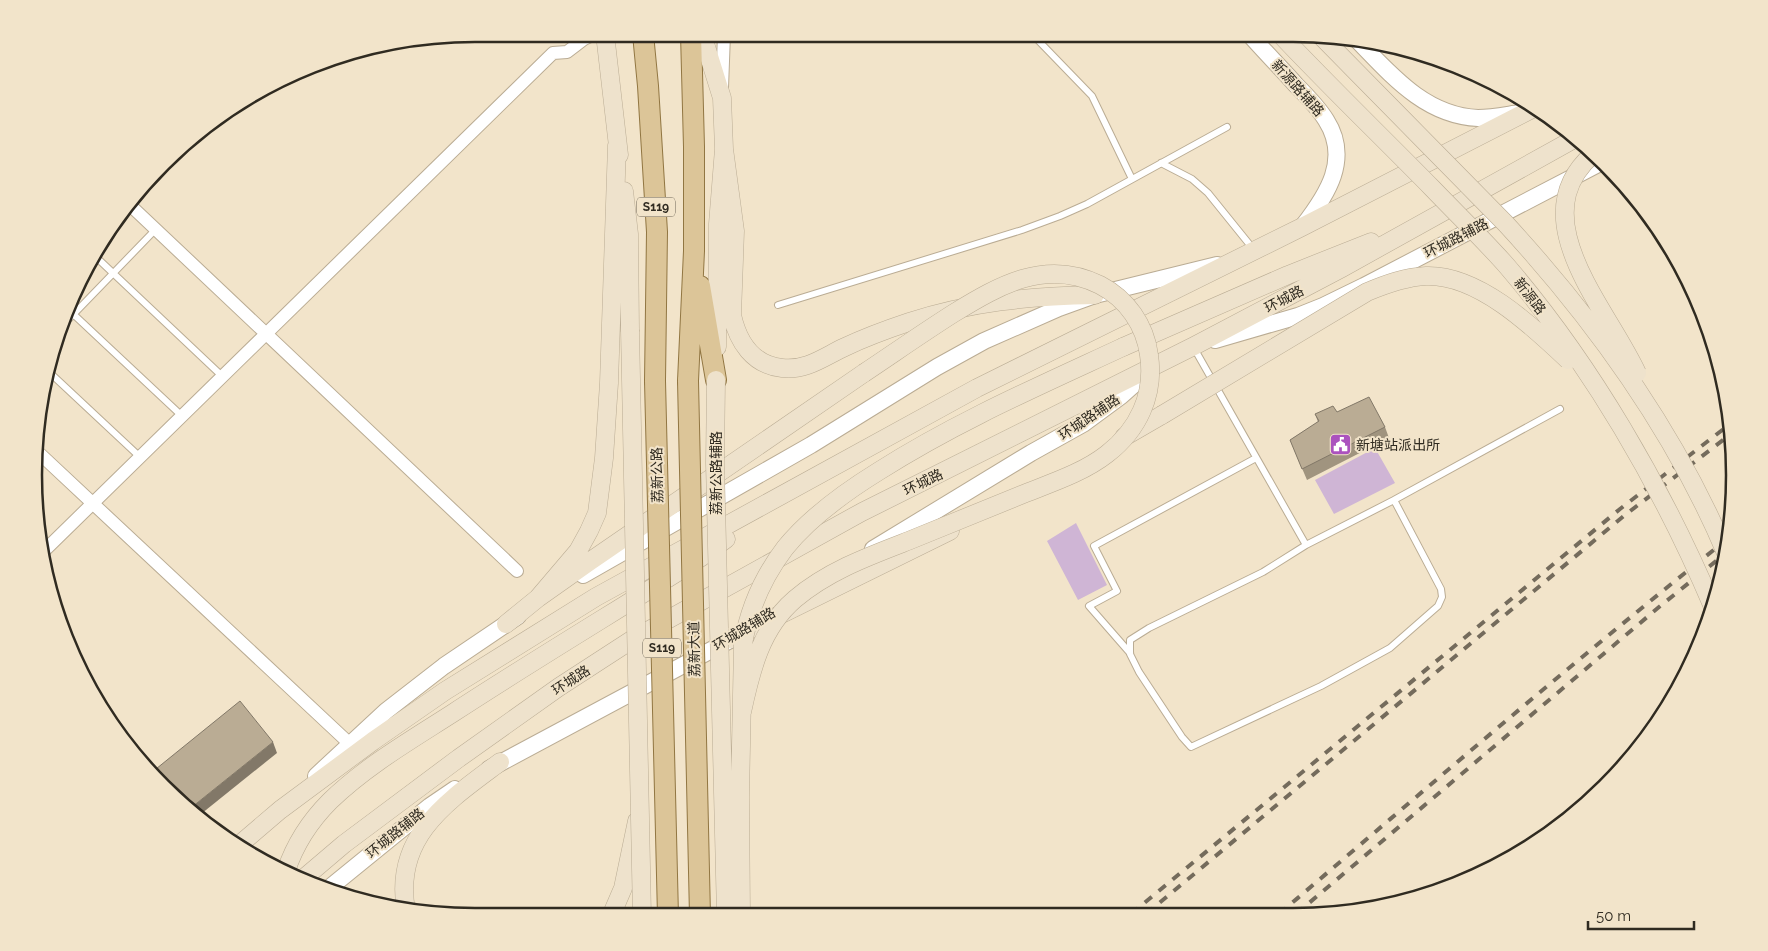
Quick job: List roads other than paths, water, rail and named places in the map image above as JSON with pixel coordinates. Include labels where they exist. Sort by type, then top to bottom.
[{"type":"main road","points":[[606,42],[629,234],[642,908]]},
{"type":"main road","name":"荔新公路","points":[[644,42],[657,232],[655,381],[668,908]]},
{"type":"main road","name":"S119","points":[[690,42],[694,147],[694,251]]},
{"type":"main road","name":"荔新公路辅路","points":[[704,42],[722,98],[724,149],[718,224],[714,463],[726,908]]},
{"type":"main road","name":"新源路","points":[[1287,42],[1482,239],[1506,265],[1548,320],[1595,386],[1644,467],[1674,520],[1708,597]]},
{"type":"main road","points":[[1329,44],[1536,256],[1597,332],[1633,382],[1664,431]]},
{"type":"main road","points":[[244,841],[280,810],[373,741],[445,691],[596,597],[977,388],[1302,227],[1527,111]]},
{"type":"main road","name":"环城路","points":[[308,875],[344,844],[458,758],[559,687],[633,640],[862,512],[1194,346],[1342,268],[1568,142]]},
{"type":"main road","points":[[538,598],[578,550],[597,513],[609,393],[617,145]]},
{"type":"main road","points":[[724,149],[736,231],[732,315],[735,328],[748,352],[759,361],[770,366],[797,368],[810,365],[846,346],[880,332],[948,310],[1025,297],[1095,295]]},
{"type":"main road","points":[[1588,159],[1572,180],[1566,198],[1564,214],[1566,234],[1580,271],[1628,355],[1664,431],[1698,493],[1720,540]]},
{"type":"main road","points":[[741,908],[741,660],[746,623],[753,604],[772,567],[800,531],[866,479],[935,437],[996,406],[1123,347],[1333,256],[1421,224]]},
{"type":"main road","points":[[694,251],[716,380]]},
{"type":"main road","name":"荔新大道","points":[[694,251],[688,382],[700,908]]},
{"type":"main road","points":[[506,624],[538,598],[864,373],[939,322],[1005,284],[1038,275],[1058,274],[1089,280],[1102,286],[1118,298],[1138,320],[1151,364],[1148,394],[1141,415],[1122,441],[1099,460],[1082,470],[858,561],[815,584],[795,599],[778,616],[763,641],[753,666],[742,712]]},
{"type":"main road","points":[[731,639],[996,508],[1162,415],[1367,292],[1393,282],[1427,276],[1447,278],[1467,284],[1504,305],[1538,332],[1595,386]]},
{"type":"main road","points":[[288,866],[301,836],[330,801],[380,761],[501,681],[580,634],[700,558],[787,492]]},
{"type":"main road","points":[[405,902],[403,877],[409,857],[429,821],[464,789],[500,762]]},
{"type":"main road","points":[[614,908],[623,888],[640,803]]},
{"type":"street","points":[[49,546],[553,53],[567,52],[580,42]]},
{"type":"street","points":[[722,98],[724,42]]},
{"type":"street","name":"新源路辅路","points":[[1257,42],[1315,104],[1334,134],[1337,150],[1332,180],[1318,206],[1302,227]]},
{"type":"street","points":[[1366,49],[1417,97],[1440,110],[1478,118],[1525,111]]},
{"type":"street","name":"环城路辅路","points":[[1194,346],[1298,316],[1324,306],[1595,166]]},
{"type":"street","points":[[134,209],[517,571]]},
{"type":"street","points":[[280,810],[386,711],[437,672],[506,624],[581,576],[811,445],[937,366],[984,341],[1095,295],[1238,259]]},
{"type":"street","name":"环城路辅路","points":[[333,885],[430,806],[500,762],[731,639],[838,570],[1031,453],[1083,424],[1121,396],[1157,364]]},
{"type":"street","points":[[43,457],[350,744]]},
{"type":"lane","points":[[1040,42],[1092,96],[1132,180]]},
{"type":"lane","points":[[778,305],[1022,230],[1060,216],[1112,191],[1161,162],[1227,127]]},
{"type":"lane","points":[[1161,162],[1192,179],[1208,193],[1254,251]]},
{"type":"lane","points":[[75,310],[156,229]]},
{"type":"lane","points":[[100,261],[222,376]]},
{"type":"lane","points":[[73,314],[182,416]]},
{"type":"lane","points":[[1194,346],[1306,545]]},
{"type":"lane","points":[[54,377],[140,457]]},
{"type":"lane","points":[[1130,654],[1130,640],[1148,628],[1263,572],[1306,545],[1394,500],[1560,409]]},
{"type":"lane","points":[[1256,458],[1094,546],[1117,591],[1089,606],[1130,654],[1139,672],[1191,747],[1321,686],[1390,648],[1438,606],[1442,597],[1441,589],[1394,500]]},
{"type":"railway","points":[[1138,908],[1620,509],[1723,429]]},
{"type":"railway","points":[[1153,908],[1625,515],[1724,439]]},
{"type":"railway","points":[[1286,908],[1559,676],[1720,545]]},
{"type":"railway","points":[[1303,908],[1659,607],[1717,560]]},
{"type":"place","name":"新塘站派出所","points":[[1340,445]]}]
